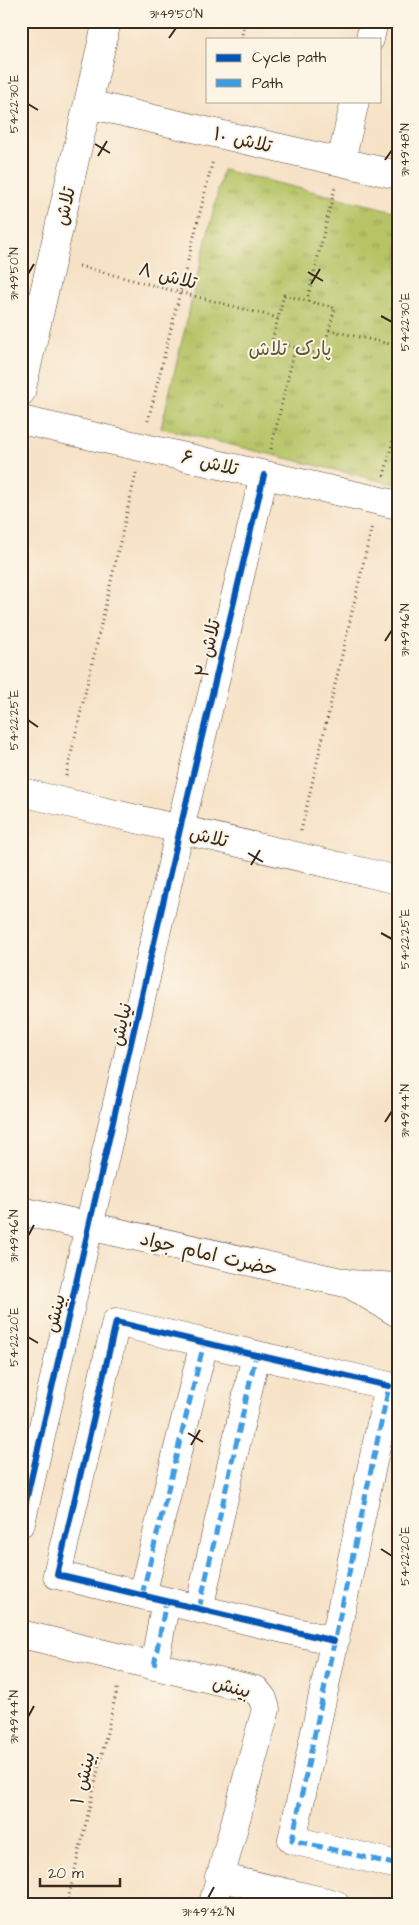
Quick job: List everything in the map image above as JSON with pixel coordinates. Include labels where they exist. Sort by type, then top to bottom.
[{"type":"street","name":"تلاش","points":[[21,392],[107,21]]},
{"type":"street","points":[[370,38],[374,21]]},
{"type":"street","points":[[341,161],[355,102]]},
{"type":"street","name":"تلاش ۱۰","points":[[88,104],[398,175]]},
{"type":"street","name":"تلاش ۶","points":[[21,420],[388,503]]},
{"type":"street","name":"تلاش ۲","points":[[180,829],[264,474]]},
{"type":"street","name":"تلاش","points":[[21,792],[398,880]]},
{"type":"street","name":"نیایش","points":[[90,1226],[180,829]]},
{"type":"street","name":"حضرت امام جواد","points":[[21,1211],[350,1284],[398,1287]]},
{"type":"street","name":"بینش","points":[[21,1523],[90,1226]]},
{"type":"street","points":[[350,1284],[398,1313]]},
{"type":"street","points":[[334,1641],[57,1575],[116,1322],[393,1387],[334,1641],[292,1840],[398,1865]]},
{"type":"street","points":[[154,1666],[154,1598],[204,1342]]},
{"type":"street","points":[[199,1609],[256,1355]]},
{"type":"street","name":"بینش","points":[[21,1634],[256,1690],[266,1709],[213,1904]]},
{"type":"street","points":[[219,1877],[335,1904]]},
{"type":"path","points":[[241,38],[245,21]]},
{"type":"path","points":[[307,301],[341,161]]},
{"type":"path","points":[[284,294],[335,308],[322,355],[272,342],[278,318],[284,294]]},
{"type":"path","points":[[329,330],[398,346]]},
{"type":"path","points":[[264,474],[295,348]]},
{"type":"path","points":[[296,856],[388,503],[398,420]]},
{"type":"green space","name":"پارک تلاش","points":[[223,170],[398,212],[398,485],[161,428]]},
{"type":"marked path","points":[[142,1595],[204,1343]]},
{"type":"marked path","points":[[199,1609],[256,1355]]},
{"type":"marked path","points":[[398,1388],[389,1386],[292,1840],[398,1865]]},
{"type":"marked path","points":[[154,1666],[166,1601]]},
{"type":"cycle path","points":[[21,1523],[180,829],[264,475]]},
{"type":"cycle path","points":[[334,1641],[57,1575],[116,1322],[389,1386]]}]
